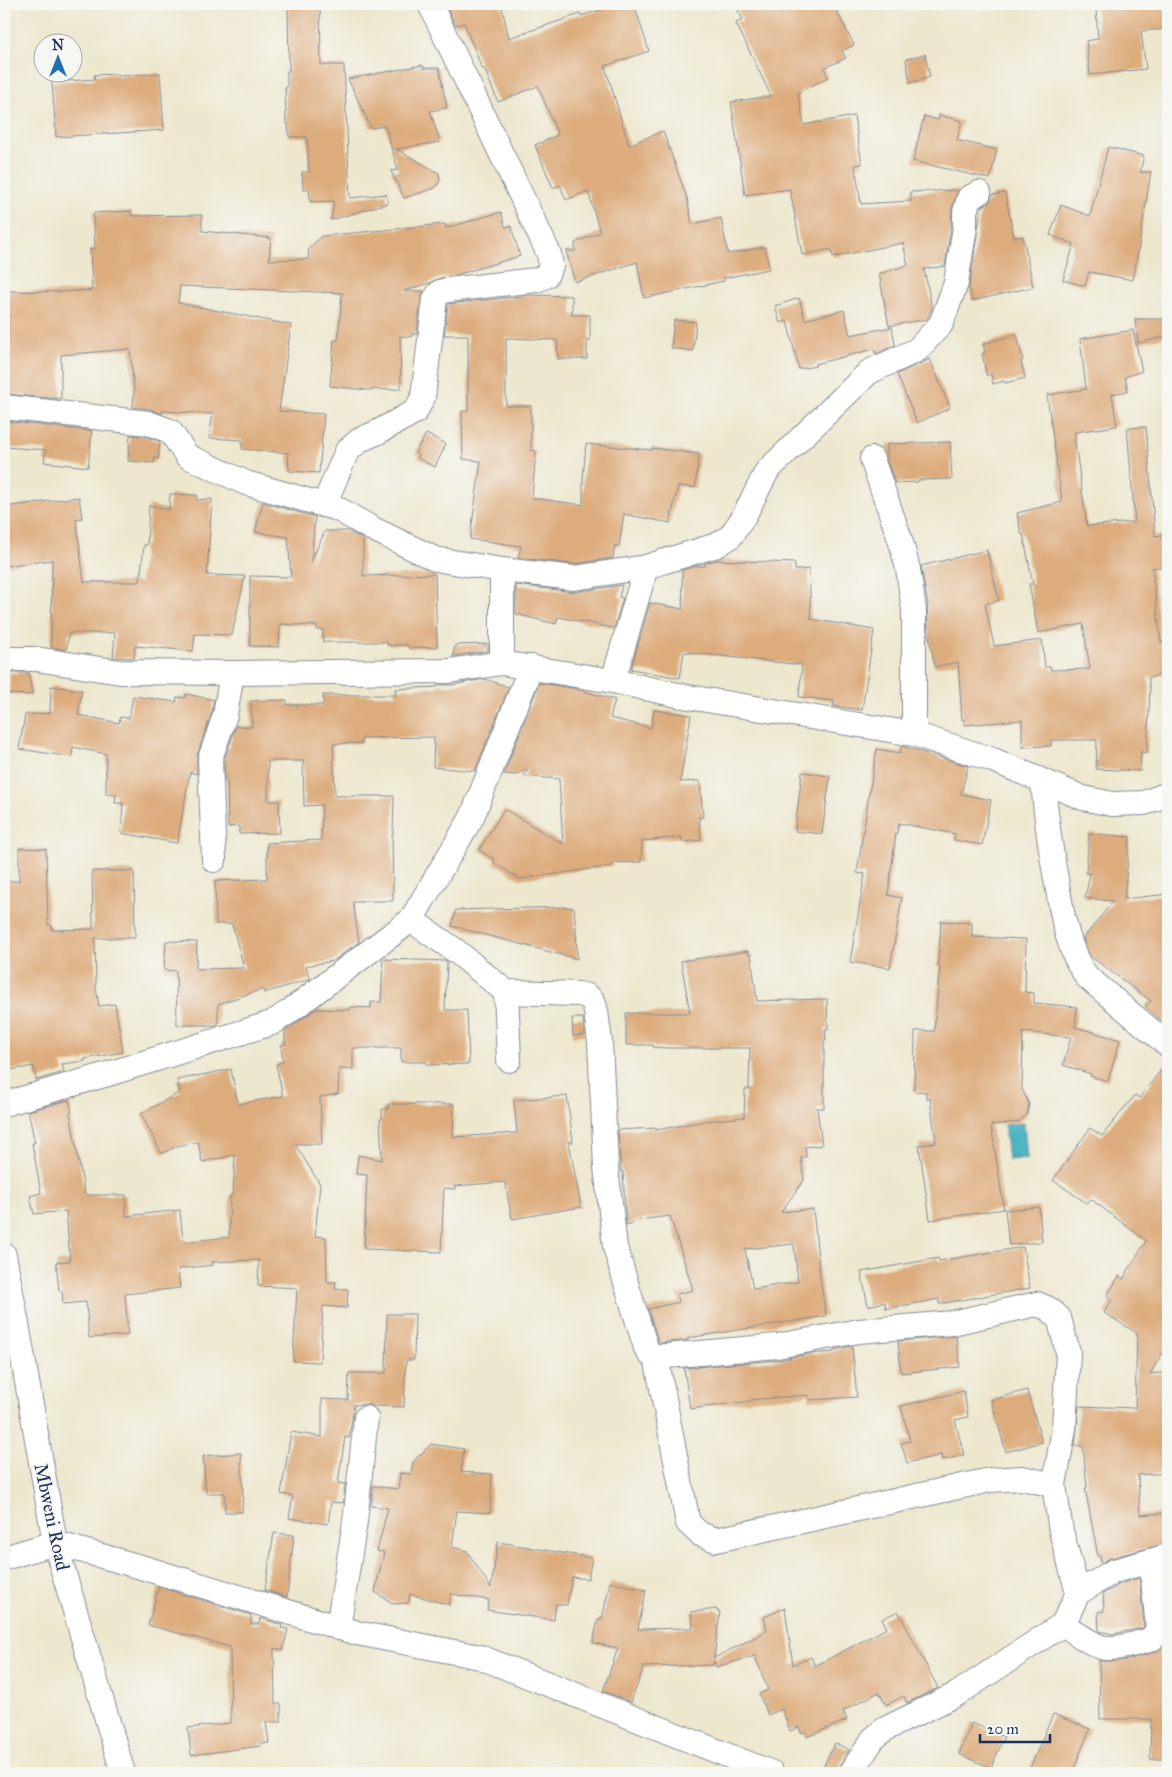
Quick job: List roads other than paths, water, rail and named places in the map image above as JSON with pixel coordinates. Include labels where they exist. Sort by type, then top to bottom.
[{"type":"street","points":[[324,505],[347,450],[360,440],[416,411],[424,397],[435,299],[440,292],[536,280],[546,276],[551,266],[549,254],[430,4]]},
{"type":"street","points":[[4,408],[148,423],[170,431],[187,456],[246,483],[338,509],[371,528],[436,559],[502,570],[574,578],[646,567],[718,545],[730,537],[743,518],[767,471],[869,372],[917,350],[941,324],[956,283],[965,227],[965,212],[969,198],[979,193]]},
{"type":"street","points":[[872,459],[900,539],[908,569],[914,610],[914,734]]},
{"type":"street","points":[[613,681],[646,567]]},
{"type":"street","points":[[502,570],[502,663]]},
{"type":"street","points":[[4,659],[36,659],[120,672],[232,673],[449,671],[502,663],[613,681],[682,696],[914,734],[993,760],[1082,798],[1112,804],[1144,803],[1168,794]]},
{"type":"street","points":[[4,1104],[272,1023],[412,920],[472,817],[531,667]]},
{"type":"street","points":[[214,860],[210,759],[226,709],[232,673]]},
{"type":"street","points":[[1043,782],[1047,833],[1062,914],[1078,964],[1087,977],[1168,1045]]},
{"type":"street","points":[[412,920],[456,951],[506,992],[579,994],[587,996],[593,1001],[600,1042],[606,1167],[616,1247],[646,1348],[650,1354],[656,1357],[777,1346],[859,1331],[952,1323],[1036,1304],[1049,1309],[1059,1318],[1068,1352],[1064,1430],[1054,1485],[1060,1531],[1078,1593]]},
{"type":"street","points":[[506,992],[509,1060]]},
{"type":"street","name":"Mbweni Road","points":[[4,1256],[18,1324],[54,1543],[123,1773]]},
{"type":"street","points":[[656,1357],[688,1523],[700,1534],[716,1540],[990,1480],[1022,1478],[1054,1485]]},
{"type":"street","points":[[338,1628],[356,1522],[366,1418]]},
{"type":"street","points":[[4,1558],[54,1543],[142,1567],[338,1628],[480,1657],[772,1773]]},
{"type":"street","points":[[852,1773],[873,1740],[885,1729],[957,1694],[1063,1624],[1078,1593],[1114,1571],[1159,1558],[1158,1628],[1152,1639],[1103,1648],[1090,1642],[1063,1624]]},
{"type":"water","points":[[1024,1123],[1027,1158],[1008,1160],[1004,1125]]}]
